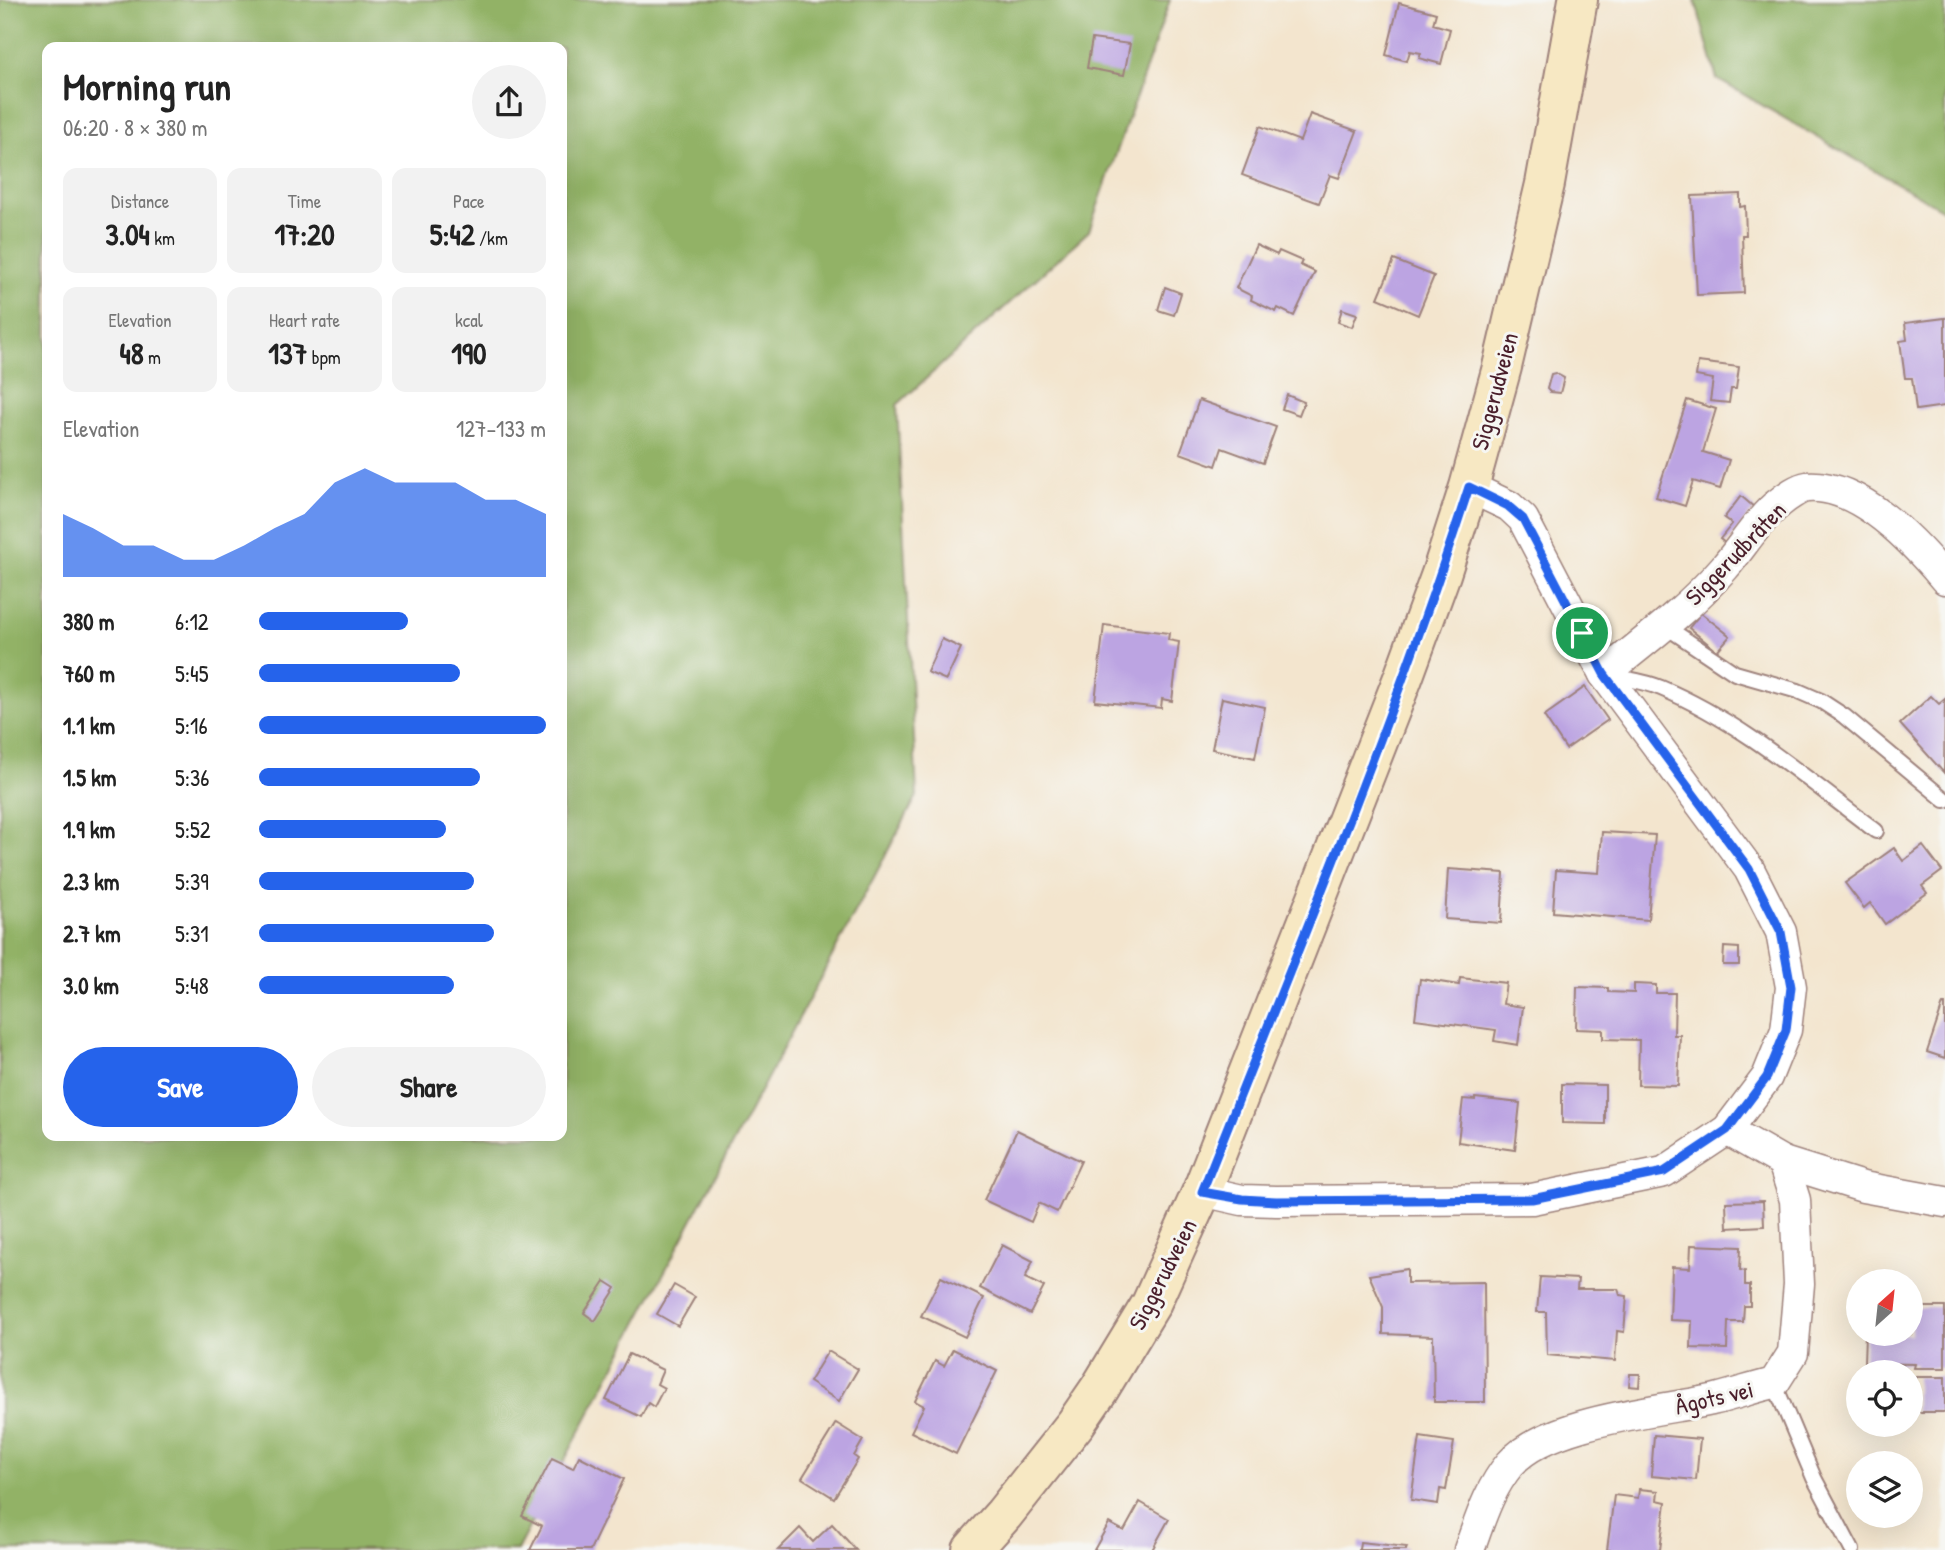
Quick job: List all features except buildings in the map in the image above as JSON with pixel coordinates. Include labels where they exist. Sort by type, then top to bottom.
[{"type":"main road","name":"Siggerudveien","points":[[972,1550],[1076,1423],[1151,1304],[1202,1192],[1403,678],[1469,487],[1502,368],[1542,198],[1578,0]]},
{"type":"street","points":[[1202,1192],[1242,1199],[1276,1201],[1532,1199],[1664,1172],[1727,1130],[1767,1077],[1786,1030],[1791,987],[1781,932],[1749,869],[1604,674],[1523,519],[1508,506],[1469,487]]},
{"type":"street","name":"Siggerudbråten","points":[[1604,674],[1664,626],[1723,570],[1778,503],[1804,487],[1829,489],[1860,500],[1922,552],[1945,579]]},
{"type":"street","points":[[1727,1130],[1783,1162],[1863,1187],[1945,1202]]},
{"type":"street","name":"Ågots vei","points":[[1469,1550],[1486,1500],[1511,1462],[1546,1438],[1632,1413],[1712,1400],[1774,1383],[1793,1353],[1799,1284],[1795,1200],[1783,1162]]},
{"type":"lane","name":"Siggerudbråten","points":[[1664,626],[1735,673],[1798,691],[1822,701],[1844,716],[1945,800]]},
{"type":"lane","points":[[1604,674],[1658,686],[1701,708],[1768,750],[1876,831]]},
{"type":"lane","points":[[1774,1383],[1814,1478],[1852,1550]]},
{"type":"green space","points":[[0,0],[1170,0],[1089,231],[897,405],[917,796],[517,1550],[0,1550]]},
{"type":"green space","points":[[1695,0],[1945,0],[1945,211],[1717,79]]},
{"type":"route","points":[[1469,487],[1508,506],[1523,519],[1582,633],[1604,674],[1749,869],[1781,932],[1791,987],[1786,1030],[1767,1077],[1727,1130],[1664,1172],[1532,1199],[1276,1201],[1242,1199],[1202,1192],[1403,678],[1469,487]]}]
